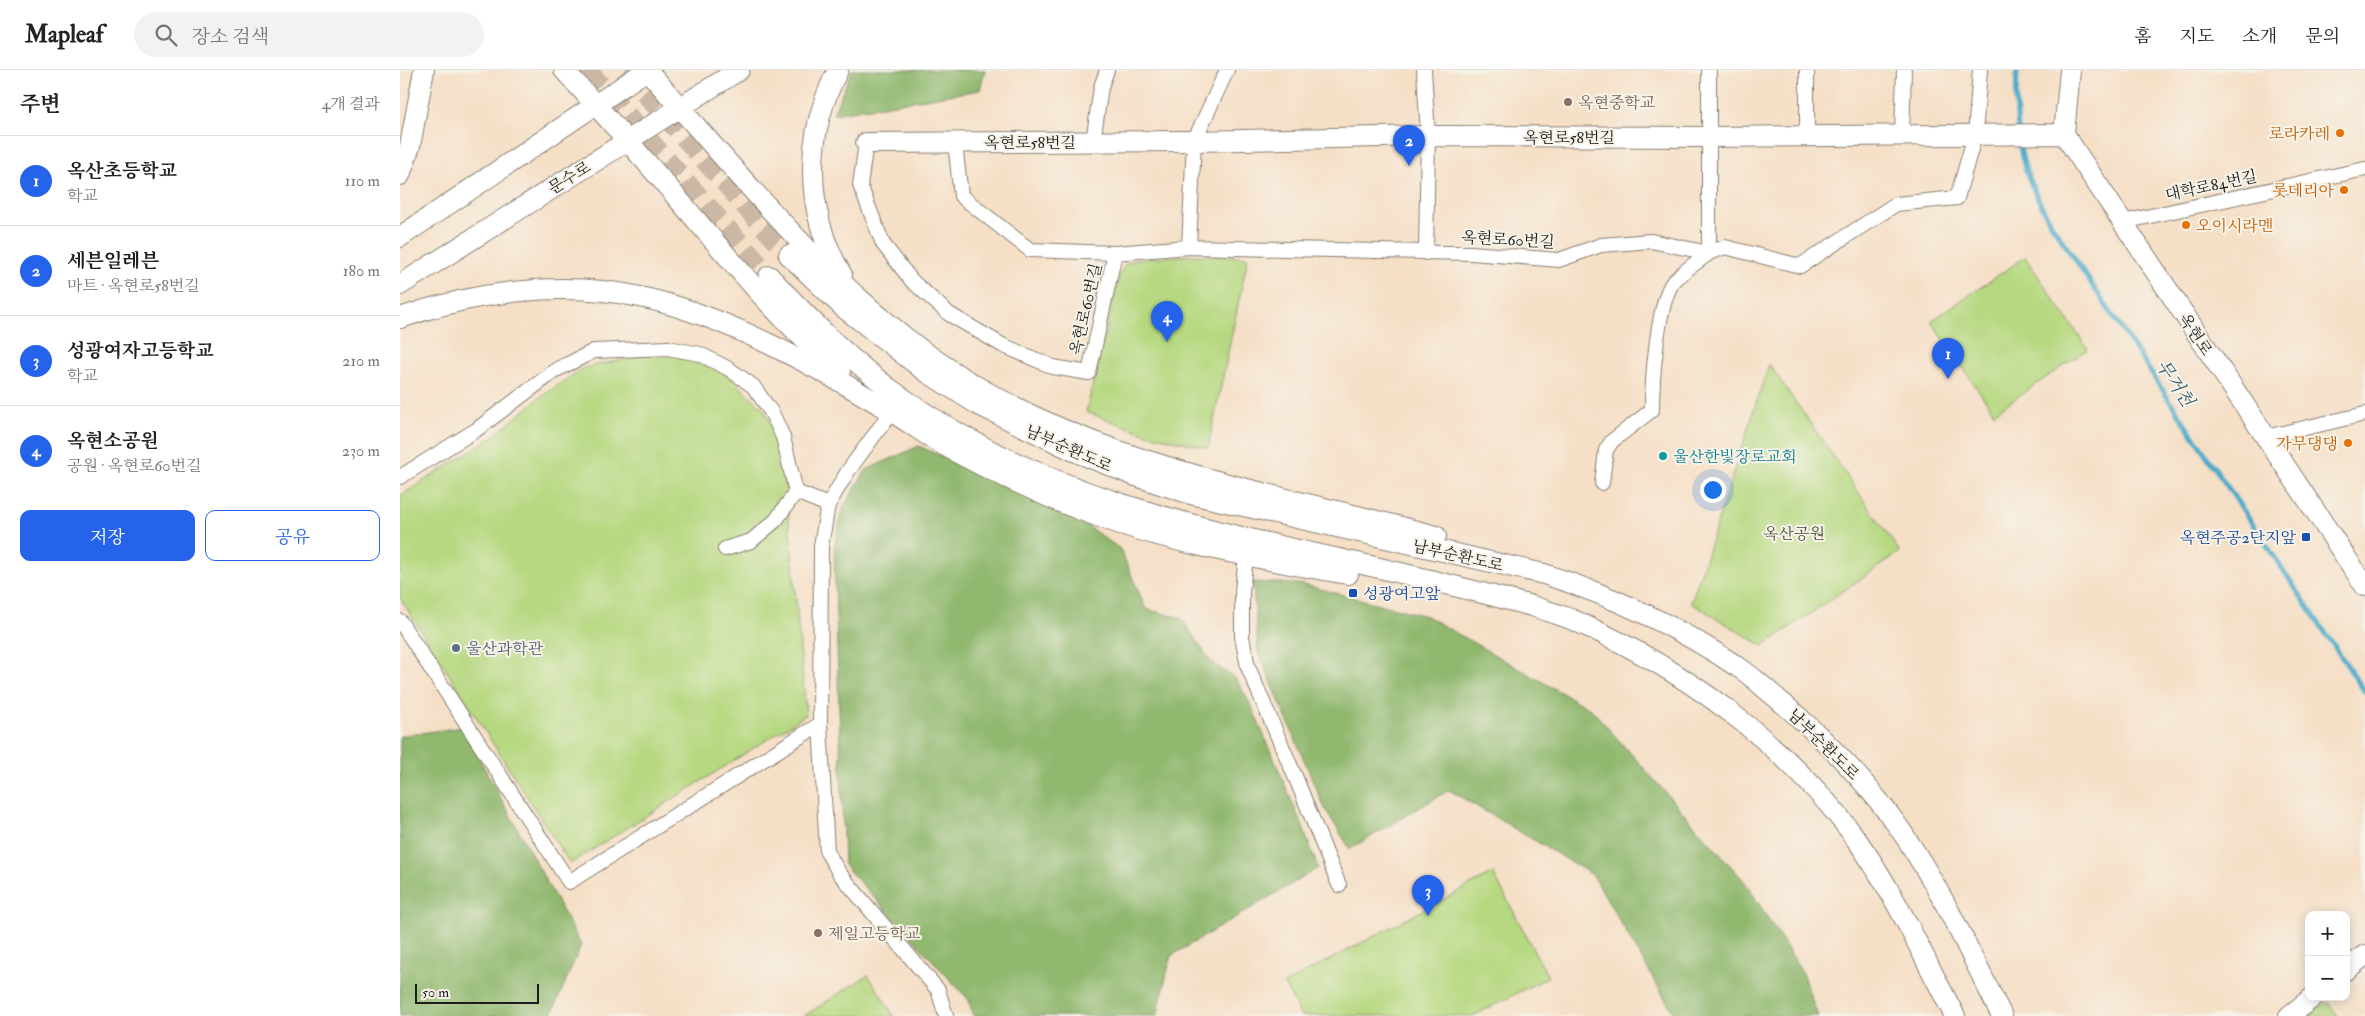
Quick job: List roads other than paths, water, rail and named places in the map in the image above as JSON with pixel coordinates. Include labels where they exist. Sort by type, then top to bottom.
[{"type":"main road","points":[[400,175],[410,146],[424,70]]},
{"type":"main road","points":[[564,70],[628,140],[768,305],[807,344],[892,411]]},
{"type":"main road","points":[[400,237],[647,70],[819,261],[894,329],[935,360],[986,392],[1033,416],[1139,459],[1200,478],[1382,522],[1501,554],[1547,570],[1596,591]]},
{"type":"main road","name":"문수로","points":[[400,285],[739,70]]},
{"type":"main road","points":[[838,70],[822,108],[816,132],[812,181],[823,235],[837,266],[856,295]]},
{"type":"main road","points":[[2064,134],[2070,70]]},
{"type":"main road","name":"옥현로58번길","points":[[866,143],[1194,141],[1428,136],[1709,137],[2064,134]]},
{"type":"main road","name":"옥현로","points":[[2064,134],[2214,362],[2365,586]]},
{"type":"main road","name":"남부순환도로","points":[[790,255],[843,307],[925,371],[977,404],[1074,451],[1133,475],[1191,494],[1544,574],[1596,591],[1643,612],[1740,668],[1794,712],[1840,756],[1881,804],[1915,851],[2002,1016]]},
{"type":"main road","name":"남부순환도로","points":[[769,276],[818,329],[904,399],[959,434],[1058,482],[1122,506],[1184,524],[1463,588],[1532,606],[1580,623],[1625,644],[1712,700],[1771,747],[1812,787],[1851,832],[1882,880],[1955,1016]]},
{"type":"main road","points":[[400,318],[450,303],[502,294],[571,291],[640,297],[722,324],[811,366],[892,411],[947,447],[1053,499],[1113,522],[1179,541],[1246,556],[1477,598],[1580,623]]},
{"type":"main road","points":[[2350,967],[2365,956]]},
{"type":"main road","points":[[2289,1016],[2307,1001]]},
{"type":"street","points":[[1093,142],[1101,87],[1107,70]]},
{"type":"street","points":[[1189,247],[1194,141],[1227,70]]},
{"type":"street","points":[[1424,70],[1428,136],[1426,253]]},
{"type":"street","points":[[1602,483],[1606,450],[1612,441],[1652,410],[1654,368],[1664,303],[1672,284],[1709,253],[1709,70]]},
{"type":"street","points":[[1807,70],[1807,136]]},
{"type":"street","points":[[1902,135],[1904,70]]},
{"type":"street","points":[[1975,135],[1980,70]]},
{"type":"street","name":"옥현로60번길","points":[[955,143],[961,196],[1030,250],[1115,253],[1189,247],[1471,253],[1559,260],[1601,244],[1651,241],[1709,253],[1725,247],[1800,266],[1896,204],[1957,198],[1975,135]]},
{"type":"street","name":"옥현로60번길","points":[[866,143],[860,185],[882,244],[912,282],[948,314],[1002,345],[1052,367],[1088,373],[1115,253]]},
{"type":"street","name":"대학로84번길","points":[[2123,222],[2365,169]]},
{"type":"street","points":[[400,477],[476,430],[556,370],[594,351],[668,348],[700,354],[729,369],[753,386],[772,413],[783,437],[796,492],[776,520],[751,541],[725,549]]},
{"type":"street","points":[[892,411],[848,471],[828,505],[821,546],[820,724],[827,852],[840,874],[938,990],[946,1016]]},
{"type":"street","points":[[2266,437],[2365,414]]},
{"type":"street","points":[[796,492],[828,505]]},
{"type":"street","points":[[1246,556],[1242,591],[1242,637],[1248,667],[1339,885]]},
{"type":"street","points":[[400,621],[569,882],[820,724]]},
{"type":"waterway","name":"무거천","points":[[2017,70],[2016,102],[2018,129]]},
{"type":"waterway","name":"무거천","points":[[2019,138],[2026,171],[2050,222],[2365,692]]},
{"type":"tunnel","points":[[587,70],[769,276]]},
{"type":"tunnel","points":[[624,70],[789,255]]},
{"type":"place","name":"옥현중학교","points":[[1568,102]]},
{"type":"place","name":"로라카레","points":[[2340,133]]},
{"type":"place","name":"세븐일레븐","points":[[1409,166]]},
{"type":"place","name":"롯데리아","points":[[2344,190]]},
{"type":"place","name":"오이시라멘","points":[[2186,225]]},
{"type":"place","name":"옥현소공원","points":[[1167,342]]},
{"type":"place","name":"옥산초등학교","points":[[1948,379]]},
{"type":"place","name":"가무댕댕","points":[[2348,443]]},
{"type":"place","name":"울산한빛장로교회","points":[[1663,456]]},
{"type":"place","name":"옥현주공2단지앞","points":[[2306,537]]},
{"type":"place","name":"성광여고앞","points":[[1353,593]]},
{"type":"place","name":"울산과학관","points":[[456,648]]},
{"type":"place","name":"성광여자고등학교","points":[[1428,916]]},
{"type":"place","name":"제일고등학교","points":[[818,933]]},
{"type":"park label","name":"옥산공원","points":[[1794,533]]}]
